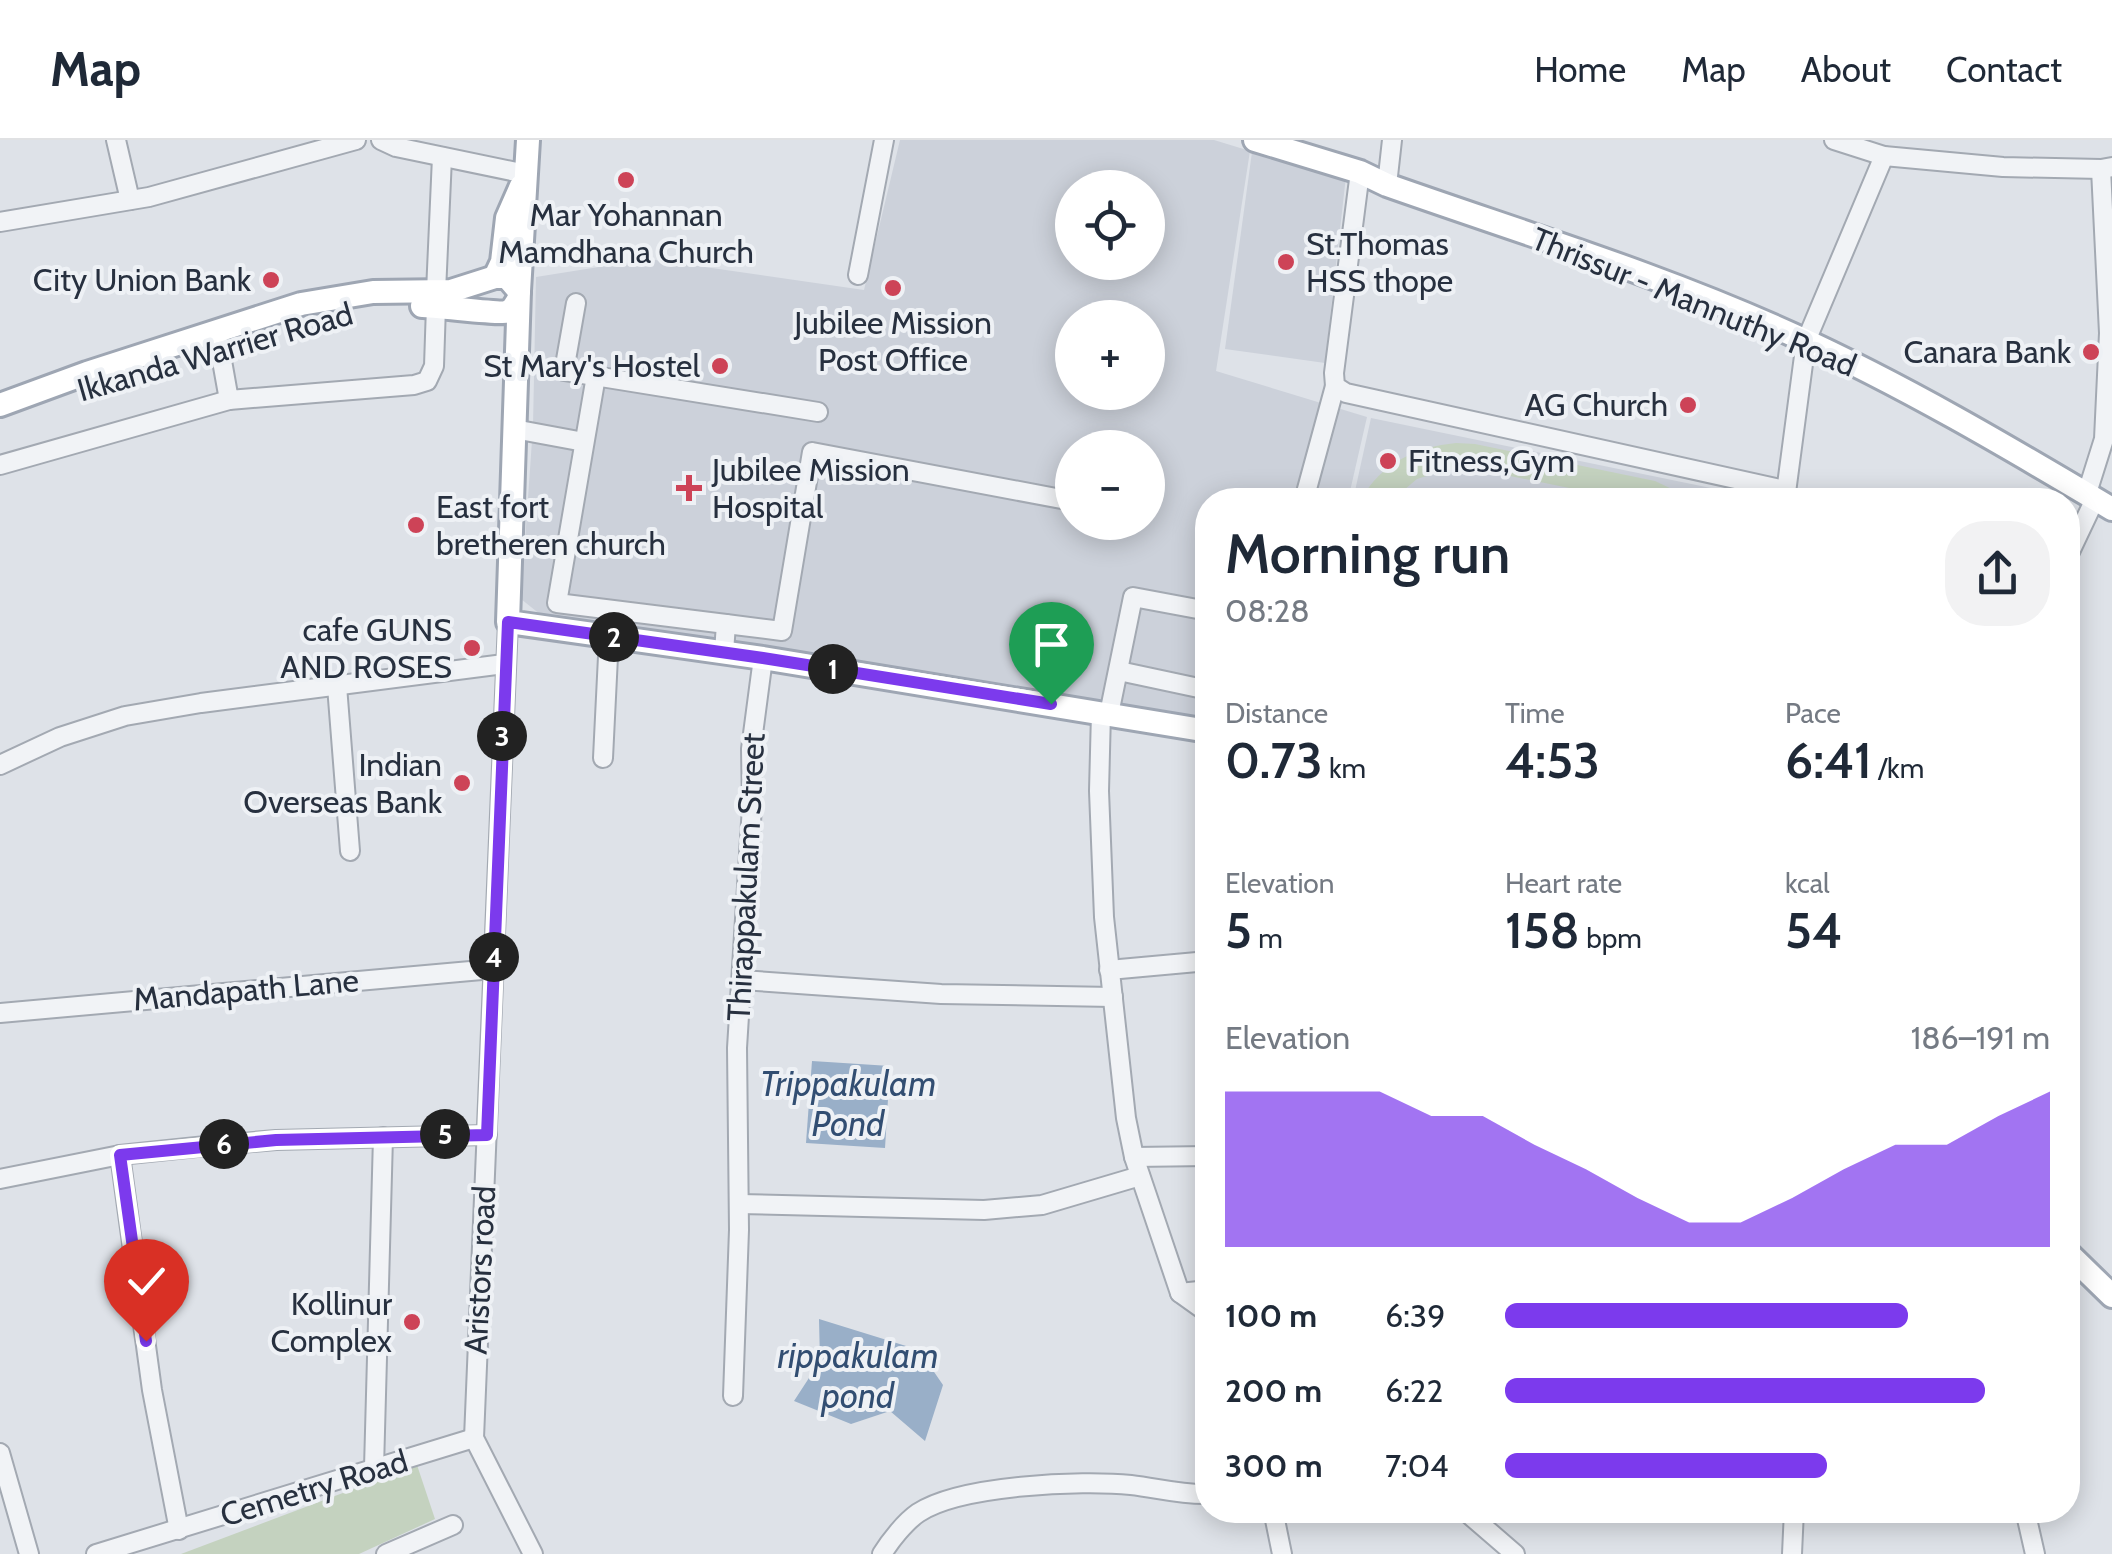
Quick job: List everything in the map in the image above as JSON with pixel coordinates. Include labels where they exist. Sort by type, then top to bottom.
[{"type":"main road","points":[[507,304],[528,140]]},
{"type":"main road","name":"Thrissur - Mannuthy Road","points":[[1255,140],[1360,172],[1387,186],[1632,271],[1806,342],[1945,411],[2077,488]]},
{"type":"main road","points":[[507,304],[483,300],[483,288],[502,262],[508,218],[526,174]]},
{"type":"main road","points":[[492,278],[508,277],[507,304],[516,380],[508,622],[763,658],[1195,729]]},
{"type":"main road","name":"Ikkanda Warrier Road","points":[[0,420],[90,386],[306,318],[436,299],[492,278]]},
{"type":"main road","name":"Ikkanda Warrier Road","points":[[0,405],[301,304],[373,292],[507,304]]},
{"type":"main road","points":[[2080,1265],[2112,1296]]},
{"type":"street","points":[[116,140],[130,200]]},
{"type":"street","points":[[0,222],[130,200],[356,140]]},
{"type":"street","points":[[381,140],[396,147],[526,174]]},
{"type":"street","points":[[858,275],[884,140]]},
{"type":"street","points":[[1387,186],[1392,140]]},
{"type":"street","points":[[1834,140],[1884,156],[2003,166],[2106,168],[2110,366],[2098,500],[2080,534]]},
{"type":"street","points":[[1786,488],[1806,342],[1884,156]]},
{"type":"street","points":[[0,465],[229,400],[427,381],[434,366],[442,157]]},
{"type":"street","points":[[1307,488],[1335,386],[1360,172]]},
{"type":"street","points":[[576,303],[564,371],[818,412]]},
{"type":"street","points":[[218,344],[229,400]]},
{"type":"street","points":[[596,376],[557,602],[782,631],[812,452],[1055,498]]},
{"type":"street","points":[[1335,386],[1346,393],[1755,488]]},
{"type":"street","points":[[514,430],[584,442]]},
{"type":"street","points":[[1195,609],[1133,597],[1119,672],[1105,713],[1100,838],[1110,970],[1134,1158],[1180,1293],[1195,1303]]},
{"type":"street","name":"Aristors road","points":[[474,1438],[508,622]]},
{"type":"street","points":[[724,652],[726,624]]},
{"type":"street","points":[[603,758],[609,636]]},
{"type":"street","name":"Thirappakulam Street","points":[[733,1396],[739,1204],[737,1048],[752,806],[751,749],[763,658]]},
{"type":"street","points":[[0,765],[60,737],[125,716],[504,664]]},
{"type":"street","points":[[1119,672],[1195,687]]},
{"type":"street","points":[[337,686],[350,851]]},
{"type":"street","points":[[1110,970],[1195,962]]},
{"type":"street","name":"Mandapath Lane","points":[[0,1014],[493,969]]},
{"type":"street","points":[[742,980],[979,996],[1113,997]]},
{"type":"street","points":[[0,1179],[120,1155],[276,1140],[487,1135]]},
{"type":"street","points":[[374,1468],[383,1137]]},
{"type":"street","points":[[120,1155],[152,1390],[179,1530]]},
{"type":"street","points":[[1134,1158],[1195,1156]]},
{"type":"street","points":[[739,1204],[984,1210],[1042,1205],[1140,1176]]},
{"type":"street","points":[[1180,1293],[1195,1291]]},
{"type":"street","points":[[474,1438],[533,1554]]},
{"type":"street","name":"Cemetry Road","points":[[96,1554],[474,1438]]},
{"type":"street","points":[[0,1452],[29,1554]]},
{"type":"street","points":[[882,1554],[918,1513],[958,1498],[1010,1488],[1073,1482],[1133,1485],[1195,1495]]},
{"type":"street","points":[[1276,1523],[1282,1554]]},
{"type":"street","points":[[1479,1523],[1514,1554]]},
{"type":"street","points":[[1792,1554],[1793,1523]]},
{"type":"street","points":[[2028,1523],[2035,1554]]},
{"type":"street","points":[[386,1554],[453,1525]]},
{"type":"shaded area","points":[[900,140],[1214,140],[1250,151],[1216,371],[1367,417],[1351,488],[1195,488],[1195,719],[773,648],[541,615],[521,599],[533,426],[536,277],[649,259],[864,290]]},
{"type":"shaded area","name":"St.Thomas HSS thope","points":[[1252,152],[1346,176],[1325,363],[1225,349]]},
{"type":"shaded area","points":[[1371,418],[1711,488],[1356,488]]},
{"type":"green space","points":[[1475,444],[1655,481],[1670,488],[1569,488],[1471,468],[1450,469],[1417,479],[1406,488],[1368,488],[1389,467],[1427,448]]},
{"type":"green space","points":[[417,1465],[435,1519],[359,1554],[181,1554]]},
{"type":"water","name":"Trippakulam Pond","points":[[812,1061],[890,1066],[885,1148],[806,1143]]},
{"type":"water","name":"rippakulam pond","points":[[819,1319],[919,1350],[943,1385],[925,1441],[890,1411],[851,1424],[794,1401],[820,1361]]},
{"type":"place","name":"Mar Yohannan Mamdhana Church","points":[[626,180]]},
{"type":"place","name":"St.Thomas HSS thope","points":[[1286,262]]},
{"type":"place","name":"City Union Bank","points":[[271,280]]},
{"type":"place","name":"Jubilee Mission Post Office","points":[[893,288]]},
{"type":"place","name":"Canara Bank","points":[[2091,352]]},
{"type":"place","name":"St Mary's Hostel","points":[[720,366]]},
{"type":"place","name":"AG Church","points":[[1688,405]]},
{"type":"place","name":"Fitness,Gym","points":[[1388,461]]},
{"type":"place","name":"Jubilee Mission Hospital","points":[[689,488]]},
{"type":"place","name":"East fort bretheren church","points":[[416,525]]},
{"type":"place","name":"cafe GUNS AND ROSES","points":[[472,648]]},
{"type":"place","name":"Indian Overseas Bank","points":[[462,783]]},
{"type":"place","name":"Kollinur Complex","points":[[412,1322]]},
{"type":"route","points":[[146,1341],[120,1155],[276,1140],[487,1135],[508,622],[1051,704]]}]
